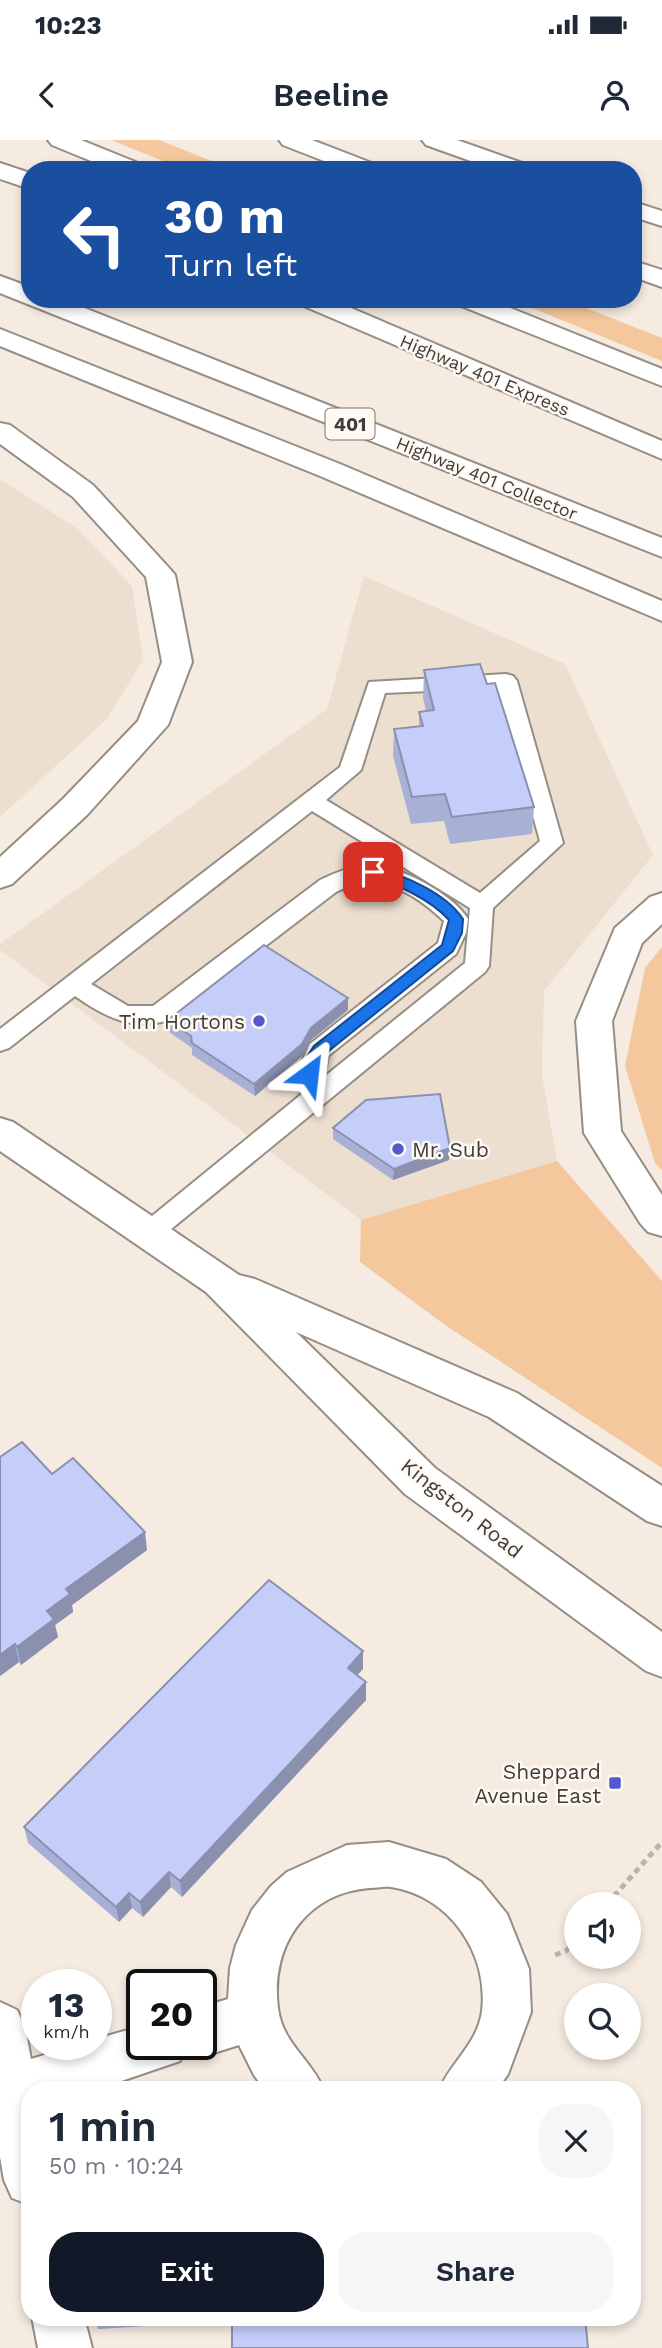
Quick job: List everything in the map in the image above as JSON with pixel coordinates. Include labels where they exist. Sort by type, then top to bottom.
[{"type":"main road","points":[[60,140],[112,161]]},
{"type":"main road","points":[[291,140],[346,161]]},
{"type":"main road","points":[[434,140],[494,161]]},
{"type":"main road","points":[[0,170],[21,178]]},
{"type":"main road","points":[[642,212],[662,219]]},
{"type":"main road","points":[[642,272],[662,279]]},
{"type":"main road","points":[[0,284],[21,292]]},
{"type":"main road","name":"Highway 401 Collector","points":[[62,308],[662,548]]},
{"type":"main road","name":"Highway 401 Express","points":[[329,308],[662,451]]},
{"type":"main road","points":[[486,308],[662,379]]},
{"type":"main road","points":[[0,337],[330,470],[662,612]]},
{"type":"main road","points":[[0,431],[83,491],[160,575],[177,662],[152,725],[75,807],[0,876]]},
{"type":"main road","points":[[662,905],[627,937],[594,1021],[603,1133],[653,1213],[662,1220]]},
{"type":"main road","name":"Kingston Road","points":[[0,1132],[220,1280],[503,1405],[662,1508]]},
{"type":"main road","name":"Kingston Road","points":[[220,1280],[420,1481],[662,1657]]},
{"type":"main road","points":[[291,2081],[270,2057],[254,2016],[252,1974],[263,1935],[287,1901],[320,1877],[359,1864],[400,1865],[438,1877],[471,1902],[495,1936],[508,1976],[506,2018],[491,2058],[472,2081]]},
{"type":"main road","points":[[217,2027],[254,2016]]},
{"type":"main road","points":[[0,2027],[21,2137]]},
{"type":"main road","points":[[41,2081],[126,2055]]},
{"type":"main road","points":[[11,2090],[21,2087]]},
{"type":"main road","points":[[60,2326],[65,2348]]},
{"type":"lane","points":[[0,1042],[350,770],[376,687],[506,681],[552,843],[482,905],[477,966],[150,1232]]},
{"type":"lane","points":[[310,800],[482,905]]},
{"type":"lane","points":[[74,984],[113,1011],[145,1018],[160,1014],[328,886],[351,875],[373,872],[389,877],[445,906],[456,919],[448,948],[320,1050],[310,1063],[309,1074],[317,1097]]},
{"type":"path","points":[[618,1892],[662,1842]]},
{"type":"shaded area","points":[[111,140],[159,140],[212,161],[163,161]]},
{"type":"shaded area","points":[[532,308],[586,308],[662,338],[662,361]]},
{"type":"shaded area","points":[[0,479],[78,529],[132,586],[143,660],[107,719],[0,817]]},
{"type":"shaded area","points":[[364,576],[565,664],[653,855],[544,991],[542,1075],[557,1161],[361,1220],[0,950],[0,944],[327,709]]},
{"type":"shaded area","points":[[662,947],[662,1170],[655,1163],[625,1066],[645,968]]},
{"type":"shaded area","points":[[557,1161],[662,1281],[662,1468],[445,1325],[360,1262],[361,1220]]},
{"type":"building","points":[[480,664],[487,684],[495,683],[534,807],[452,817],[445,794],[412,797],[394,729],[423,726],[419,712],[434,710],[424,670]]},
{"type":"building","name":"Tim Hortons","points":[[264,945],[348,998],[311,1028],[302,1044],[254,1084],[192,1043],[191,1036],[168,1020]]},
{"type":"building","name":"Mr. Sub","points":[[440,1094],[450,1148],[394,1169],[333,1128],[366,1100]]},
{"type":"building","points":[[22,1442],[52,1474],[73,1458],[145,1532],[66,1589],[70,1594],[47,1611],[54,1619],[17,1647],[15,1644],[0,1655],[0,1457]]},
{"type":"building","points":[[269,1580],[363,1651],[348,1668],[366,1682],[180,1881],[169,1872],[140,1902],[129,1893],[116,1907],[24,1827]]},
{"type":"building","points":[[232,2326],[586,2326],[588,2348],[232,2348]]},
{"type":"place","name":"Tim Hortons","points":[[259,1021]]},
{"type":"place","name":"Mr. Sub","points":[[398,1149]]},
{"type":"place","name":"Sheppard Avenue East","points":[[615,1783]]},
{"type":"route","points":[[309,1074],[310,1063],[320,1050],[448,948],[454,933],[456,919],[445,906],[389,877],[373,872]]}]
